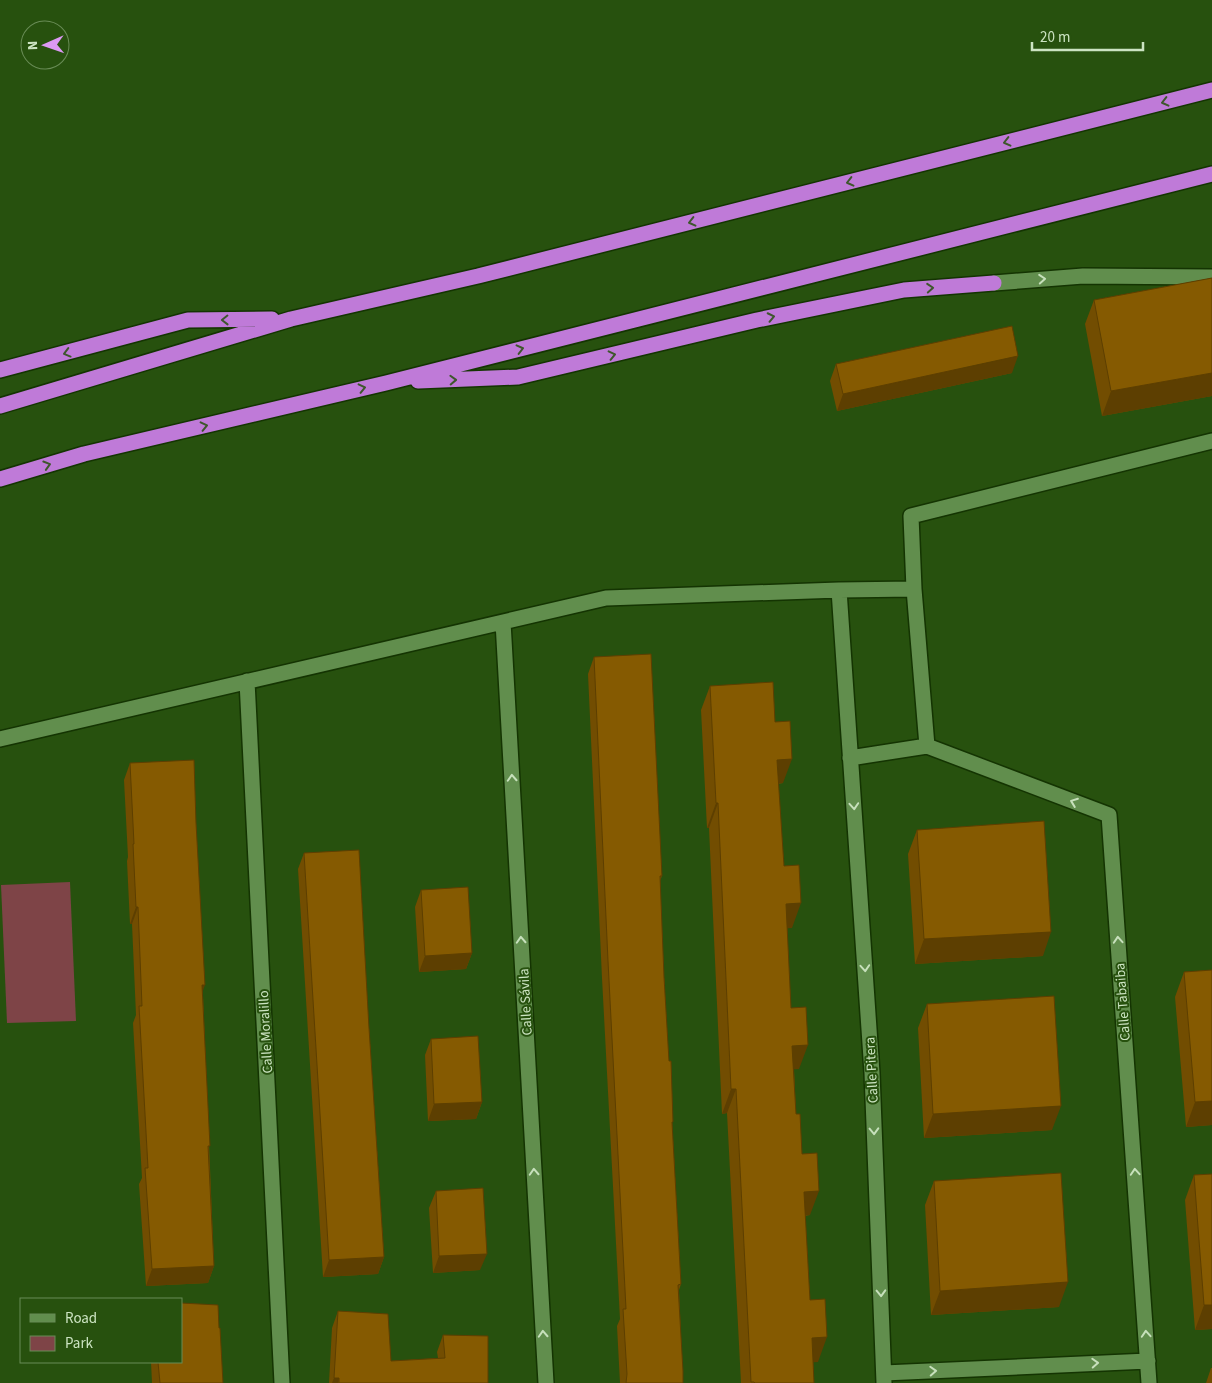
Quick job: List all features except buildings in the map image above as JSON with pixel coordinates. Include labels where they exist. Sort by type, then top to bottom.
[{"type":"highway","points":[[0,406],[291,319],[487,274],[1212,90]]},
{"type":"highway","points":[[0,479],[84,454],[386,383],[1212,174]]},
{"type":"highway","points":[[386,383],[518,377],[757,320],[904,290],[994,283]]},
{"type":"highway","points":[[0,370],[188,320],[291,319]]},
{"type":"street","points":[[994,283],[1083,276],[1212,277]]},
{"type":"street","points":[[850,758],[927,746],[914,589],[911,516],[1212,441]]},
{"type":"street","points":[[0,739],[606,598],[914,589]]},
{"type":"street","name":"Calle Pitera","points":[[839,590],[872,1074],[884,1378]]},
{"type":"street","name":"Calle Sávila","points":[[503,622],[546,1383]]},
{"type":"street","name":"Calle Moralillo","points":[[247,681],[282,1383]]},
{"type":"street","name":"Calle Tabaiba","points":[[927,746],[1109,816],[1149,1383]]},
{"type":"street","points":[[884,1378],[1148,1361]]},
{"type":"green space","points":[[70,882],[76,1021],[7,1023],[1,885]]}]
